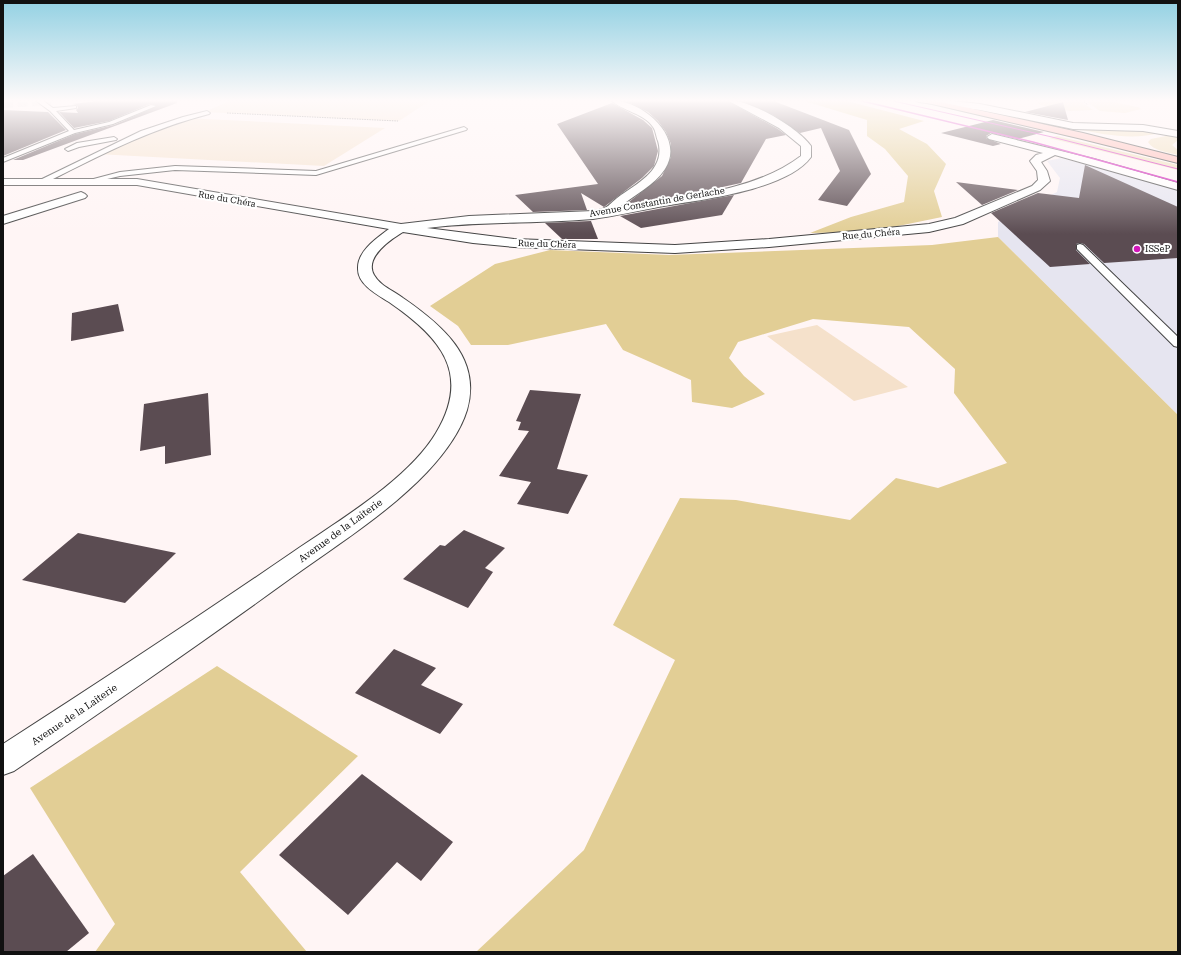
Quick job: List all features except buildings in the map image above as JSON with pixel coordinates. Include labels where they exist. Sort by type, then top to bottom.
[{"type":"street","points":[[609,212],[616,203],[659,171],[663,164],[666,152],[664,145]]},
{"type":"street","name":"Avenue Constantin de Gerlache","points":[[401,228],[483,219],[574,216],[609,212],[740,187],[775,176],[792,168],[806,157],[805,145]]},
{"type":"street","points":[[1020,145],[1090,161],[1178,186]]},
{"type":"street","points":[[1117,145],[1178,160]]},
{"type":"street","name":"Rue du Chéra","points":[[3,182],[137,182],[474,240],[514,243],[675,249],[769,244],[908,231],[959,221],[1036,188],[1044,181],[1044,176],[1035,161],[1040,157],[1052,153]]},
{"type":"street","points":[[3,220],[81,196]]},
{"type":"street","name":"Avenue de la Laiterie","points":[[3,761],[192,635],[343,528],[414,472],[446,434],[462,391],[458,362],[452,349],[432,328],[383,291],[366,273],[366,261],[373,250],[385,239],[401,228]]},
{"type":"lane","points":[[3,160],[42,145]]},
{"type":"lane","points":[[68,149],[85,145]]},
{"type":"lane","points":[[42,181],[76,166],[94,154],[117,145]]},
{"type":"lane","points":[[90,181],[120,174],[175,168],[316,173],[412,145]]},
{"type":"lane","points":[[1080,247],[1178,344]]},
{"type":"shaded area","points":[[120,145],[358,145],[324,166],[97,154]]},
{"type":"shaded area","points":[[879,145],[928,145],[946,164],[934,191],[942,217],[869,232],[810,233],[851,217],[904,202],[908,176],[885,149]]},
{"type":"shaded area","points":[[1075,145],[1093,145],[1178,165],[1178,170]]},
{"type":"shaded area","points":[[1150,145],[1173,145],[1178,150],[1178,155],[1165,152]]},
{"type":"shaded area","points":[[1061,158],[1178,189],[1178,415],[998,237],[998,222],[1057,192],[1060,178],[1047,161]]},
{"type":"shaded area","points":[[998,237],[1178,415],[1178,952],[476,952],[584,850],[675,660],[613,625],[680,498],[736,500],[850,520],[896,478],[938,488],[1007,463],[954,393],[955,369],[909,327],[813,319],[738,342],[729,358],[744,376],[765,394],[732,408],[692,402],[691,380],[623,350],[606,324],[508,345],[471,345],[458,326],[430,306],[495,264],[550,250],[669,255],[932,245]]},
{"type":"shaded area","points":[[817,325],[908,387],[854,401],[767,336]]},
{"type":"shaded area","points":[[217,666],[358,756],[240,872],[307,952],[95,952],[115,924],[30,788]]},
{"type":"tram line","points":[[1082,145],[1178,169]]},
{"type":"railway","points":[[1042,145],[1178,182]]},
{"type":"place","name":"ISSeP","points":[[1137,249]]}]
